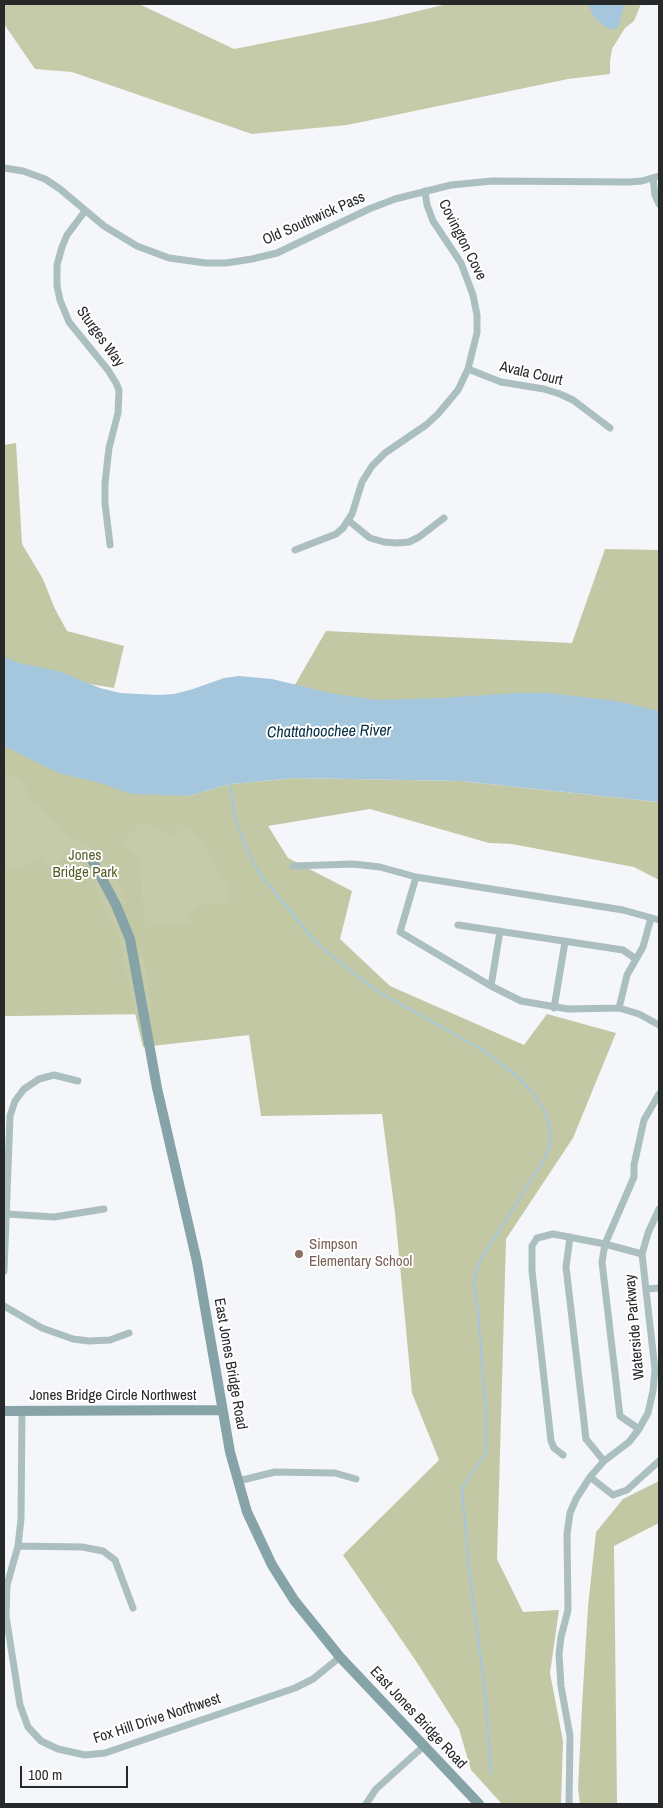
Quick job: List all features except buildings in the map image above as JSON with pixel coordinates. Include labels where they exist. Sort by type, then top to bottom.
[{"type":"street","name":"Old Southwick Pass","points":[[4,168],[23,171],[45,180],[60,189],[85,211],[120,236],[155,253],[188,261],[226,263],[252,260],[277,253],[369,209],[425,190],[492,181],[629,182],[656,177]]},
{"type":"street","points":[[656,177],[655,195],[659,204]]},
{"type":"street","name":"Covington Cove","points":[[349,521],[362,482],[372,466],[385,453],[438,414],[458,390],[468,369],[477,333],[473,296],[461,263],[433,220],[425,190]]},
{"type":"street","name":"Sturges Way","points":[[85,211],[67,235],[62,247],[57,265],[57,286],[60,300],[69,322],[108,370],[119,390],[118,413],[109,448],[105,483],[105,503],[110,545]]},
{"type":"street","name":"Avala Court","points":[[468,369],[501,382],[544,389],[560,394],[573,400],[610,428]]},
{"type":"street","points":[[295,550],[336,534],[349,521],[370,538],[397,543],[409,542],[419,538],[444,518]]},
{"type":"street","name":"East Jones Bridge Road","points":[[92,860],[116,904],[130,939],[157,1088],[197,1262],[230,1452],[247,1512],[272,1565],[294,1600],[340,1656],[479,1804]]},
{"type":"street","points":[[293,866],[352,864],[380,867],[416,877],[623,910],[659,920]]},
{"type":"street","points":[[416,877],[400,932],[521,1002],[568,1009],[620,1008],[639,1014],[659,1025]]},
{"type":"street","points":[[620,1008],[627,975],[643,947],[651,918]]},
{"type":"street","points":[[458,925],[622,950],[636,959]]},
{"type":"street","points":[[491,986],[500,931]]},
{"type":"street","points":[[554,1008],[565,942]]},
{"type":"street","points":[[4,1271],[10,1116],[15,1101],[24,1089],[40,1079],[54,1075],[78,1081]]},
{"type":"street","points":[[639,1429],[620,1416],[602,1262],[605,1244],[634,1177],[634,1165],[644,1120],[659,1094]]},
{"type":"street","points":[[7,1214],[54,1217],[104,1209]]},
{"type":"street","name":"Waterside Parkway","points":[[569,1804],[570,1736],[561,1686],[559,1654],[568,1610],[566,1534],[570,1514],[576,1499],[590,1477],[604,1461],[629,1442],[648,1413],[657,1370],[642,1254],[648,1233],[659,1209]]},
{"type":"street","points":[[563,1455],[554,1448],[551,1441],[532,1271],[532,1246],[537,1238],[553,1234],[605,1244],[642,1254]]},
{"type":"street","points":[[570,1237],[566,1268],[586,1439],[604,1461]]},
{"type":"street","points":[[647,1289],[659,1288]]},
{"type":"street","points":[[4,1306],[42,1328],[73,1339],[89,1341],[110,1340],[129,1333]]},
{"type":"street","name":"Jones Bridge Circle Northwest","points":[[4,1411],[222,1410]]},
{"type":"street","name":"Fox Hill Drive Northwest","points":[[22,1411],[21,1519],[18,1546],[7,1585],[6,1616],[20,1706],[28,1727],[41,1741],[58,1749],[85,1755],[105,1753],[295,1688],[313,1679],[340,1656]]},
{"type":"street","points":[[590,1477],[613,1495],[627,1490],[659,1461]]},
{"type":"street","points":[[238,1481],[275,1472],[334,1473],[356,1479]]},
{"type":"street","points":[[18,1546],[82,1547],[103,1551],[114,1560],[133,1608]]},
{"type":"street","points":[[366,1804],[376,1789],[425,1745]]},
{"type":"green space","points":[[4,4],[139,4],[234,49],[381,20],[447,4],[641,4],[634,21],[625,28],[612,49],[610,74],[568,79],[347,125],[252,134],[72,72],[35,69],[4,24]]},
{"type":"green space","points":[[16,443],[22,544],[43,579],[54,607],[67,631],[124,646],[114,688],[33,675],[4,666],[4,445]]},
{"type":"green space","points":[[605,549],[659,550],[659,723],[278,714],[326,631],[572,643]]},
{"type":"green space","name":"Jones Bridge Park","points":[[4,746],[188,796],[267,920],[154,1014],[4,1016]]},
{"type":"green space","points":[[4,746],[58,773],[100,783],[132,794],[188,796],[230,784],[295,778],[461,781],[659,802],[659,880],[634,867],[512,844],[489,843],[370,809],[268,826],[288,858],[352,891],[340,939],[390,986],[524,1045],[547,1014],[616,1033],[573,1138],[506,1239],[497,1559],[523,1612],[559,1610],[550,1673],[563,1741],[561,1804],[502,1804],[471,1770],[459,1729],[416,1661],[343,1555],[439,1460],[412,1393],[395,1213],[382,1114],[261,1116],[249,1035],[143,1047],[135,1013],[154,1013],[141,949],[137,950],[123,905],[127,904],[114,871],[102,856],[88,845],[68,837],[57,822],[31,802],[22,779],[4,772]],"holes":[[[137,824],[151,824],[172,838],[184,827],[202,841],[233,896],[228,904],[198,904],[189,913],[190,924],[145,927],[139,857],[122,843]]]},
{"type":"green space","points":[[67,853],[77,856],[86,862],[94,873],[96,888],[103,908],[118,931],[135,1013],[4,1016],[4,872],[45,857],[42,866],[60,861]]},
{"type":"green space","points":[[659,1481],[659,1523],[614,1546],[617,1804],[580,1804],[578,1788],[582,1706],[588,1607],[596,1532],[623,1499]]},
{"type":"water","points":[[588,4],[624,4],[619,26],[613,30],[604,26],[594,17]]},
{"type":"water","name":"Chattahoochee River","points":[[4,657],[19,663],[58,671],[100,688],[120,693],[174,694],[224,678],[239,676],[272,679],[330,693],[376,700],[548,693],[617,701],[659,711],[659,802],[461,781],[295,778],[230,784],[188,796],[132,794],[100,783],[58,773],[4,746]]},
{"type":"waterway","points":[[230,783],[235,819],[259,873],[313,939],[377,991],[483,1050],[518,1077],[532,1092],[546,1113],[550,1129],[550,1147],[541,1165],[482,1257],[476,1271],[474,1286],[478,1312],[486,1413],[486,1453],[462,1488],[469,1569],[485,1691],[491,1773]]},
{"type":"place","name":"Simpson Elementary School","points":[[299,1254]]}]
